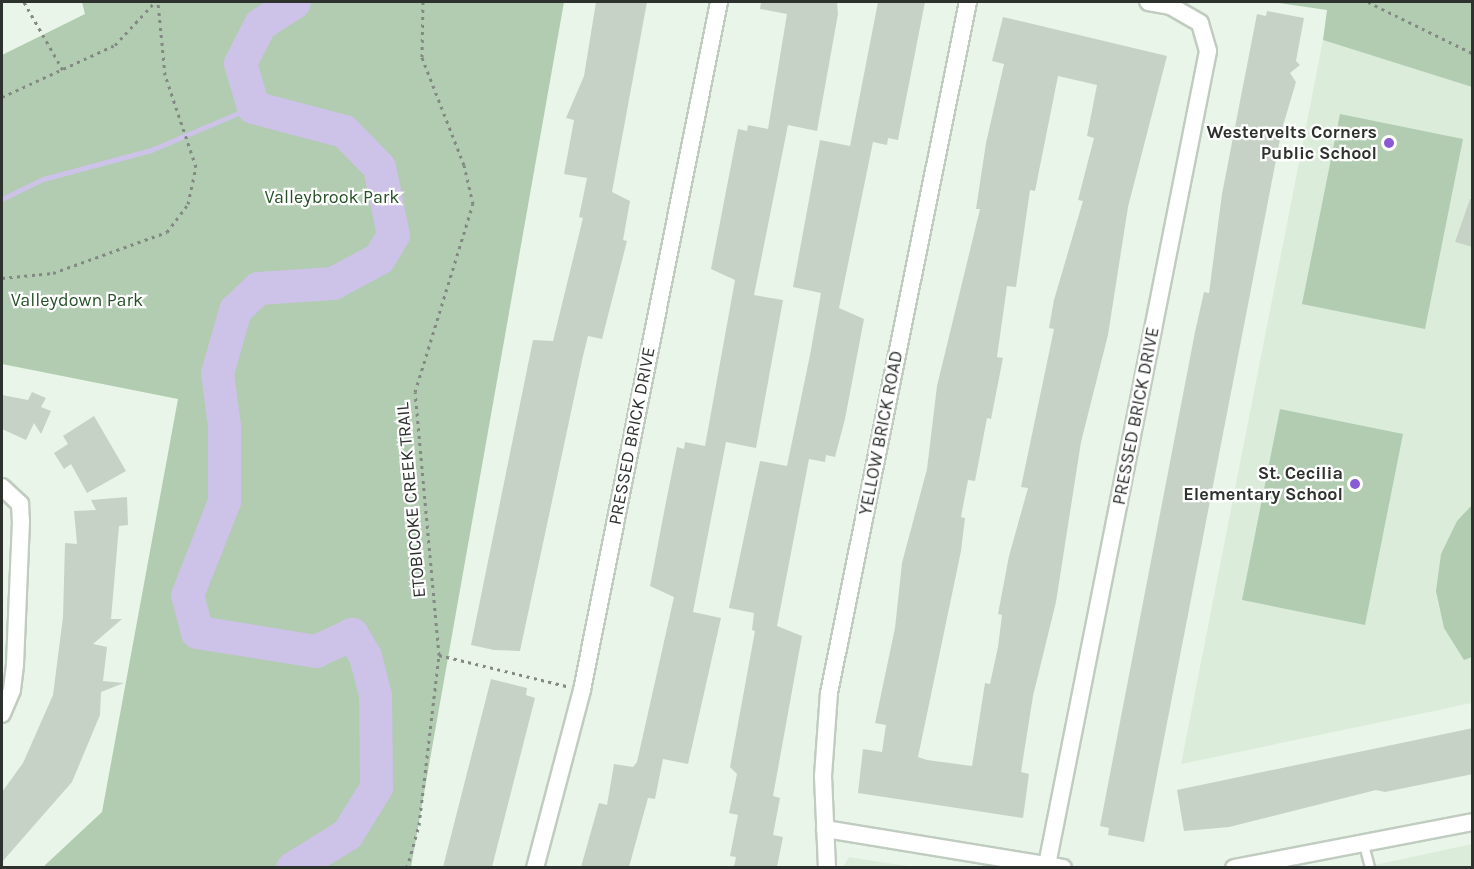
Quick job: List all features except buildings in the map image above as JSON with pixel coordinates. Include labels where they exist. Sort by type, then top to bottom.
[{"type":"street","name":"PRESSED BRICK DRIVE","points":[[535,867],[582,690],[719,2]]},
{"type":"street","name":"YELLOW BRICK ROAD","points":[[827,867],[823,777],[828,693],[968,2]]},
{"type":"street","name":"PRESSED BRICK DRIVE","points":[[1055,866],[1208,51],[1200,23],[1171,6],[1148,2]]},
{"type":"street","points":[[2,487],[20,504],[21,521],[15,665],[12,690],[2,714]]},
{"type":"street","points":[[1234,867],[1364,845],[1473,822]]},
{"type":"street","points":[[825,829],[1055,866]]},
{"type":"lane","points":[[1364,845],[1370,867]]},
{"type":"path","points":[[24,2],[63,70]]},
{"type":"path","points":[[2,97],[115,45],[157,2]]},
{"type":"path","points":[[2,278],[54,273],[167,232],[190,195],[196,166],[165,75],[157,2]]},
{"type":"path","name":"ETOBICOKE CREEK TRAIL","points":[[407,867],[419,825],[439,655],[415,392],[473,204],[464,165],[422,57],[423,2]]},
{"type":"path","points":[[1368,2],[1473,53]]},
{"type":"path","points":[[439,655],[582,690]]},
{"type":"shaded area","name":"St. Cecilia Elementary School","points":[[1323,40],[1472,87],[1472,703],[1181,764]]},
{"type":"shaded area","points":[[1472,844],[1472,867],[1361,868],[1393,861]]},
{"type":"shaded area","points":[[849,857],[886,863],[917,867],[843,867]]},
{"type":"green space","name":"Valleybrook Park","points":[[82,2],[564,2],[411,867],[43,867],[102,812],[178,399],[2,364],[2,55],[85,14]]},
{"type":"green space","points":[[1272,2],[1472,2],[1472,87],[1323,40],[1327,10]]},
{"type":"green space","points":[[1340,114],[1463,139],[1425,329],[1302,304]]},
{"type":"green space","points":[[1280,409],[1403,434],[1365,625],[1242,600]]},
{"type":"green space","points":[[1472,505],[1472,657],[1464,660],[1444,628],[1436,591],[1441,554],[1457,521]]},
{"type":"waterway","points":[[292,868],[347,834],[376,787],[375,695],[365,656],[352,634],[316,651],[197,632],[187,595],[224,501],[224,426],[217,373],[235,310],[258,288],[333,283],[379,258],[393,235],[379,167],[344,131],[253,107],[240,63],[260,24],[294,2]]},
{"type":"waterway","points":[[2,199],[43,179],[151,150],[253,107]]},
{"type":"place","name":"Westervelts Corners Public School","points":[[1389,143]]},
{"type":"place","name":"St. Cecilia Elementary School","points":[[1355,484]]},
{"type":"park label","name":"Valleydown Park","points":[[77,300]]}]
